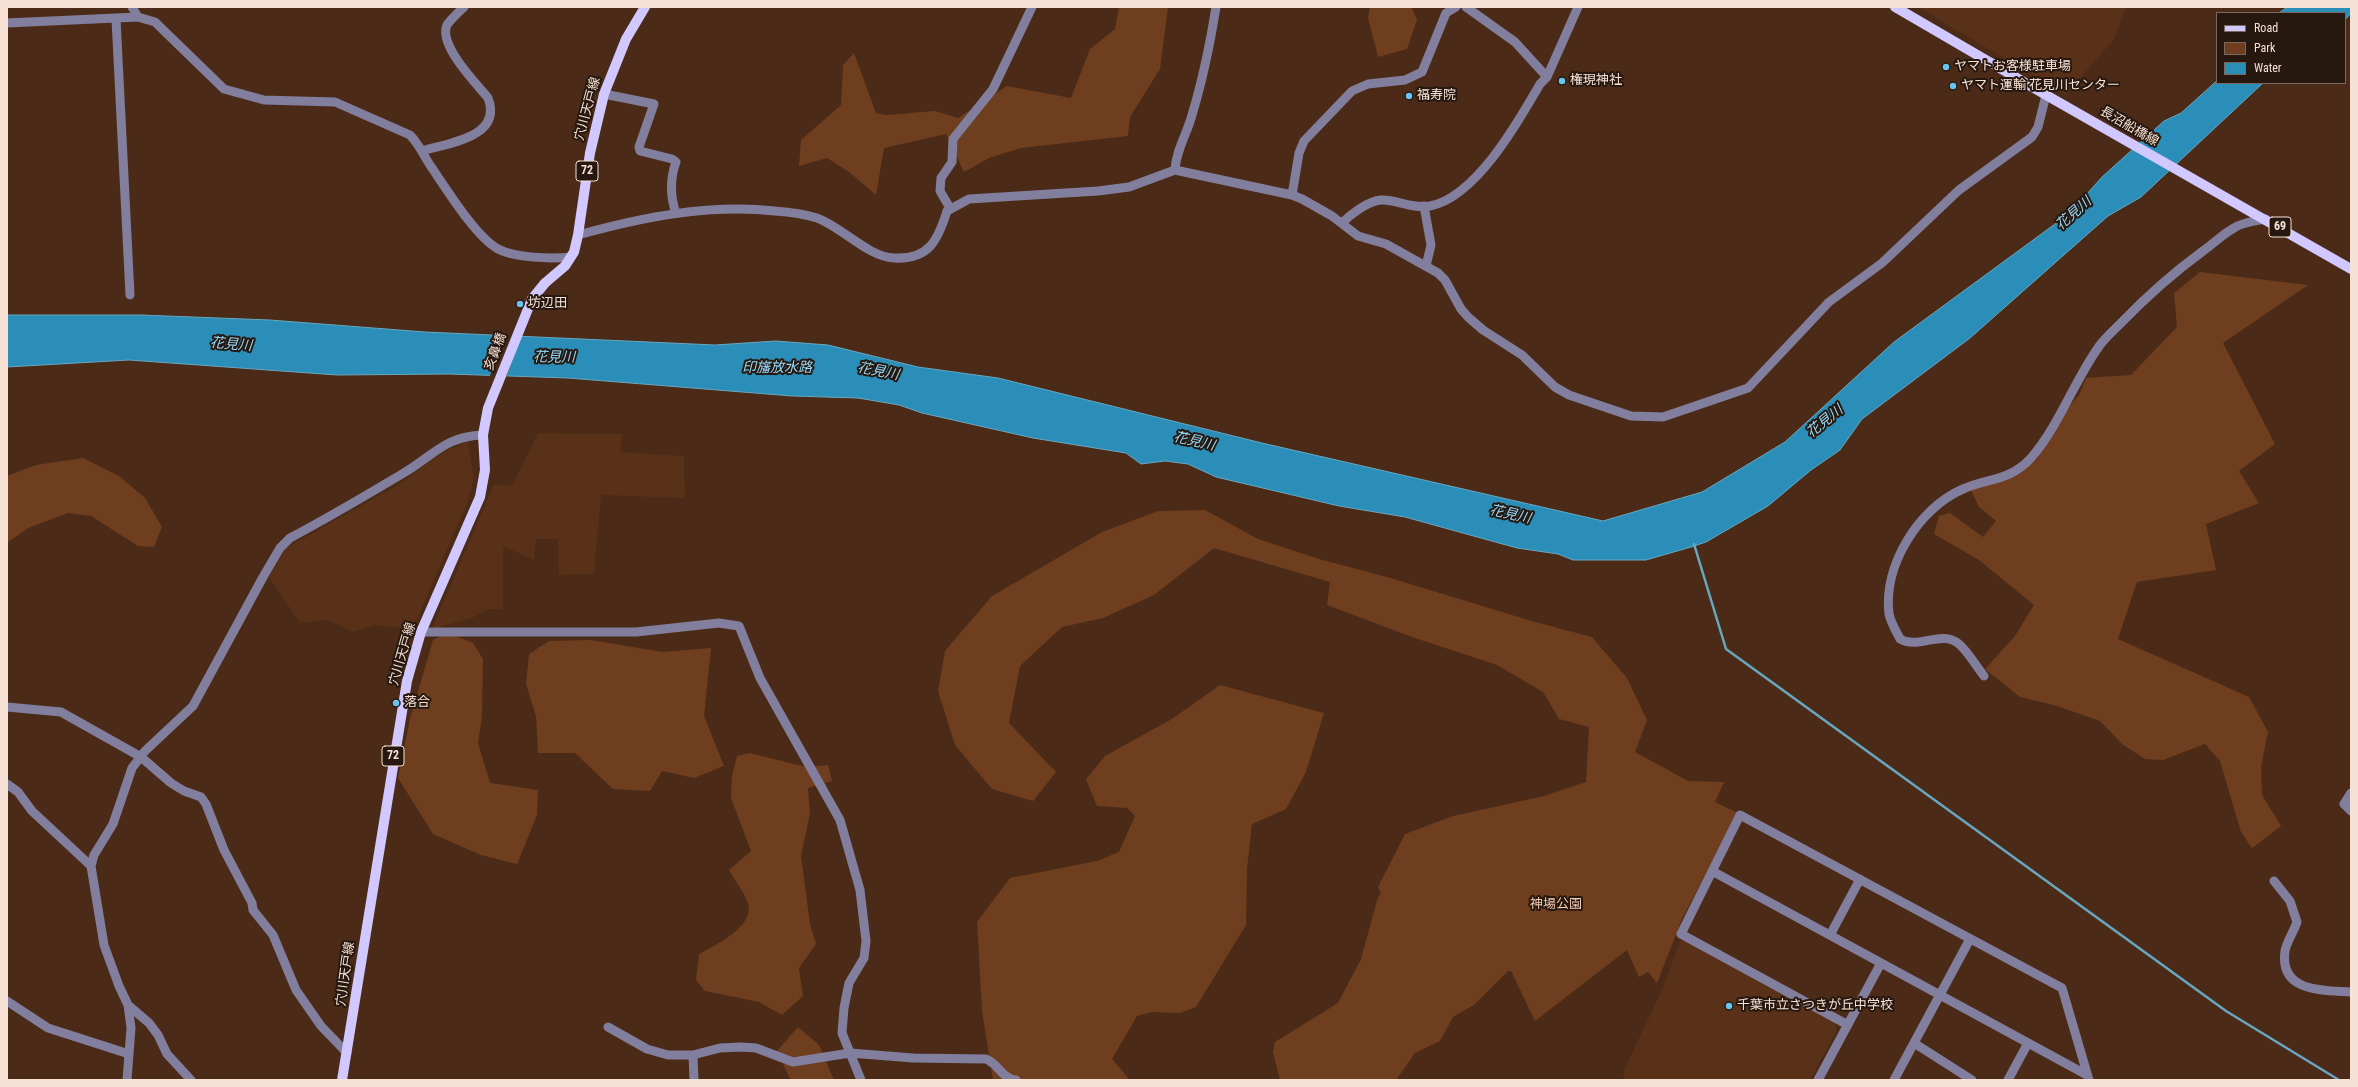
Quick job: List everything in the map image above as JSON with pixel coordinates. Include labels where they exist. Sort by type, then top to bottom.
[{"type":"main road","name":"穴川天戸線","points":[[520,326],[528,306],[539,290],[571,257],[578,235],[590,153],[604,94],[626,38],[645,7]]},
{"type":"main road","name":"長沼船橋線","points":[[1895,7],[2351,269]]},
{"type":"main road","name":"亥鼻橋","points":[[496,388],[520,326]]},
{"type":"main road","name":"穴川天戸線","points":[[342,1080],[399,722],[407,681],[421,632],[480,497],[485,475],[483,435],[485,420],[496,388]]},
{"type":"street","points":[[132,7],[138,17]]},
{"type":"street","points":[[422,151],[468,137],[482,130],[491,118],[492,107],[488,98],[448,47],[446,34],[447,25],[464,7]]},
{"type":"street","points":[[950,208],[940,191],[941,178],[952,162],[953,139],[993,89],[1032,7]]},
{"type":"street","points":[[1175,170],[1176,157],[1188,130],[1198,94],[1216,7]]},
{"type":"street","points":[[1292,195],[1300,153],[1304,141],[1348,96],[1361,86],[1405,80],[1422,72],[1446,13],[1456,7]]},
{"type":"street","points":[[1467,7],[1515,42],[1547,77]]},
{"type":"street","points":[[1342,223],[1351,214],[1381,200],[1417,207],[1440,202],[1477,177],[1505,141],[1540,84],[1547,77],[1578,7]]},
{"type":"street","points":[[7,23],[138,17],[155,22],[224,89],[264,100],[335,102],[410,135],[445,187],[488,242],[499,250],[517,254],[555,258],[571,257]]},
{"type":"street","points":[[116,19],[130,295]]},
{"type":"street","points":[[604,94],[654,104],[639,147],[640,151],[672,159],[676,162],[672,175],[673,205],[676,213]]},
{"type":"street","points":[[578,235],[631,221],[676,213],[746,208],[793,213],[818,218],[876,253],[894,258],[917,255],[930,249],[941,231],[950,208],[969,199],[1098,191],[1129,187],[1175,170],[1302,198],[1342,223],[1358,236],[1386,244],[1426,266],[1445,280],[1461,309],[1468,317],[1483,330],[1522,355],[1555,387],[1569,395],[1631,416],[1644,418],[1663,416],[1748,388],[1829,302],[1882,263],[1959,190],[2032,137],[2038,127],[2046,95]]},
{"type":"street","points":[[1424,206],[1431,245],[1426,266]]},
{"type":"street","points":[[1984,676],[1958,643],[1946,639],[1930,639],[1911,644],[1900,639],[1892,624],[1889,604],[1895,566],[1905,545],[1930,513],[1948,497],[1962,489],[2010,474],[2031,457],[2100,344],[2146,297],[2175,272],[2235,227],[2266,219]]},
{"type":"street","points":[[127,1080],[131,1028],[128,1005],[104,945],[91,866],[94,855],[113,824],[132,768],[141,756],[193,706],[270,565],[280,548],[290,538],[411,469],[443,445],[465,436],[483,435]]},
{"type":"street","points":[[421,632],[636,632],[719,623],[739,626],[760,678],[840,820],[860,890],[866,941],[864,958],[849,983],[843,1014],[842,1033],[861,1080]]},
{"type":"street","points":[[7,708],[61,712],[141,756],[170,783],[184,791],[201,797],[206,804],[224,850],[252,903],[253,910],[273,935],[296,990],[321,1026],[347,1053]]},
{"type":"street","points":[[7,784],[18,792],[32,811],[91,866]]},
{"type":"street","points":[[2351,793],[2344,804],[2351,811]]},
{"type":"street","points":[[1848,1025],[1681,934],[1740,816],[2062,988],[2088,1078]]},
{"type":"street","points":[[1712,871],[2028,1043],[2088,1078]]},
{"type":"street","points":[[1830,936],[1860,879]]},
{"type":"street","points":[[2274,881],[2290,901],[2297,922],[2285,950],[2285,961],[2290,974],[2300,986],[2313,990],[2351,992]]},
{"type":"street","points":[[1894,1080],[1970,939]]},
{"type":"street","points":[[1818,1080],[1881,963]]},
{"type":"street","points":[[7,1001],[48,1028],[128,1054]]},
{"type":"street","points":[[128,1005],[149,1023],[158,1034],[167,1054],[191,1080]]},
{"type":"street","points":[[608,1027],[647,1049],[668,1055],[693,1055],[720,1048],[741,1046],[756,1048],[793,1062],[850,1053],[913,1058],[986,1059],[994,1062],[1003,1075],[1016,1080]]},
{"type":"street","points":[[1914,1043],[1972,1080]]},
{"type":"street","points":[[2008,1080],[2028,1043]]},
{"type":"street","points":[[693,1055],[694,1080]]},
{"type":"shaded area","points":[[1918,7],[2126,7],[2114,39],[2066,95]]},
{"type":"shaded area","points":[[538,433],[623,434],[620,452],[684,456],[685,498],[601,495],[594,574],[559,575],[558,539],[536,539],[534,560],[503,546],[503,609],[488,609],[472,618],[432,629],[494,484],[512,486]]},
{"type":"shaded area","points":[[468,441],[474,478],[467,503],[413,629],[375,625],[353,632],[329,620],[300,623],[269,577],[286,548],[403,482],[436,456]]},
{"type":"shaded area","name":"千葉市立さつきが丘中学校","points":[[1685,940],[1835,1023],[1837,1030],[1810,1080],[1623,1080],[1624,1070],[1662,990],[1680,941]]},
{"type":"green space","points":[[1119,7],[1168,7],[1160,69],[1130,117],[1128,136],[1021,148],[989,158],[964,172],[946,134],[884,148],[876,195],[849,172],[827,158],[799,166],[801,140],[841,105],[843,65],[854,53],[876,113],[886,115],[935,111],[958,118],[1007,86],[1071,98],[1090,49],[1115,29]]},
{"type":"green space","points":[[1370,7],[1411,7],[1417,20],[1407,49],[1378,57],[1368,18]]},
{"type":"green space","points":[[2200,272],[2308,285],[2223,343],[2275,444],[2239,471],[2259,503],[2206,524],[2216,570],[2137,582],[2118,639],[2249,697],[2268,732],[2261,767],[2262,795],[2281,826],[2252,848],[2241,832],[2220,761],[2205,744],[2163,760],[2145,759],[2122,744],[2100,721],[2057,706],[2020,697],[1985,669],[2015,636],[2034,605],[1979,560],[1934,534],[1939,516],[1950,513],[1983,537],[1996,521],[1979,507],[1970,488],[2013,477],[2037,459],[2067,409],[2079,395],[2086,378],[2131,375],[2177,327],[2174,293]]},
{"type":"green space","points":[[83,458],[119,476],[145,498],[162,527],[154,547],[138,546],[91,516],[68,513],[28,528],[7,543],[7,476],[36,465]]},
{"type":"green space","name":"神場公園","points":[[1205,510],[1258,539],[1319,559],[1387,577],[1535,622],[1592,637],[1627,678],[1647,720],[1635,752],[1688,781],[1724,782],[1715,802],[1738,813],[1682,919],[1657,983],[1648,972],[1639,977],[1627,950],[1535,1021],[1511,971],[1508,971],[1474,1005],[1453,1017],[1440,1041],[1415,1053],[1396,1080],[1280,1080],[1273,1052],[1275,1042],[1338,1003],[1361,959],[1378,897],[1381,894],[1378,887],[1405,834],[1453,816],[1544,796],[1586,782],[1589,727],[1559,719],[1543,692],[1497,665],[1412,637],[1327,605],[1330,582],[1214,548],[1154,595],[1103,618],[1062,627],[1020,666],[1009,723],[1056,772],[1033,801],[992,789],[955,745],[938,691],[945,651],[992,596],[1102,532],[1158,511]]},
{"type":"green space","points":[[447,633],[473,643],[483,659],[482,716],[478,743],[490,783],[538,790],[537,815],[517,864],[481,855],[433,834],[398,778],[410,719],[433,640]]},
{"type":"green space","points":[[591,640],[663,652],[711,648],[704,716],[724,766],[694,778],[662,771],[650,791],[613,789],[575,753],[538,753],[536,716],[526,684],[529,654],[549,641]]},
{"type":"green space","points":[[1220,685],[1324,713],[1306,772],[1286,809],[1252,824],[1247,869],[1246,925],[1196,1007],[1180,1013],[1152,1012],[1137,1016],[1112,1059],[1130,1080],[993,1080],[982,1011],[977,922],[1010,878],[1097,861],[1119,852],[1135,816],[1127,808],[1097,806],[1086,779],[1105,756],[1172,719]]},
{"type":"green space","points":[[750,753],[806,767],[828,765],[832,781],[808,788],[810,813],[801,856],[810,924],[816,944],[799,968],[803,996],[782,1015],[759,1002],[705,991],[696,980],[699,954],[732,934],[746,920],[749,912],[748,903],[729,870],[751,851],[731,798],[732,776],[737,756]]},
{"type":"green space","points":[[798,1027],[819,1045],[834,1080],[791,1080],[777,1051]]},
{"type":"water","points":[[2288,7],[2351,7],[2351,13],[2346,19],[2346,12],[2280,12]]},
{"type":"water","name":"印旛放水路","points":[[2216,82],[2216,84],[2262,84],[2141,197],[2108,216],[1970,338],[1862,419],[1840,450],[1811,470],[1768,506],[1706,542],[1646,560],[1573,560],[1558,554],[1517,548],[1405,517],[1339,506],[1216,477],[1188,464],[1165,461],[1141,464],[1126,453],[1033,438],[922,413],[899,405],[858,398],[792,396],[568,378],[449,374],[337,375],[129,360],[7,367],[7,315],[141,315],[270,320],[425,332],[715,345],[776,341],[828,345],[918,367],[998,378],[1262,443],[1603,521],[1702,492],[1785,442],[1894,342],[2070,213],[2102,177],[2164,121],[2181,113]]},
{"type":"pier","points":[[507,334],[522,334],[506,378],[489,378]]},
{"type":"waterway","points":[[1694,544],[1726,649],[2226,1011],[2339,1080]]},
{"type":"place","name":"ヤマトお客様駐車場","points":[[1946,67]]},
{"type":"place","name":"権現神社","points":[[1562,81]]},
{"type":"place","name":"ヤマト運輸 花見川センター","points":[[1953,86]]},
{"type":"place","name":"福寿院","points":[[1409,96]]},
{"type":"place","name":"坊辺田","points":[[520,304]]},
{"type":"place","name":"落合","points":[[396,703]]},
{"type":"place","name":"千葉市立さつきが丘中学校","points":[[1729,1006]]},
{"type":"water label","name":"花見川","points":[[2074,214]]},
{"type":"water label","name":"花見川","points":[[231,345]]},
{"type":"water label","name":"花見川","points":[[554,358]]},
{"type":"water label","name":"花見川","points":[[878,372]]},
{"type":"water label","name":"花見川","points":[[1825,422]]},
{"type":"water label","name":"花見川","points":[[1194,442]]},
{"type":"water label","name":"花見川","points":[[1510,515]]}]
